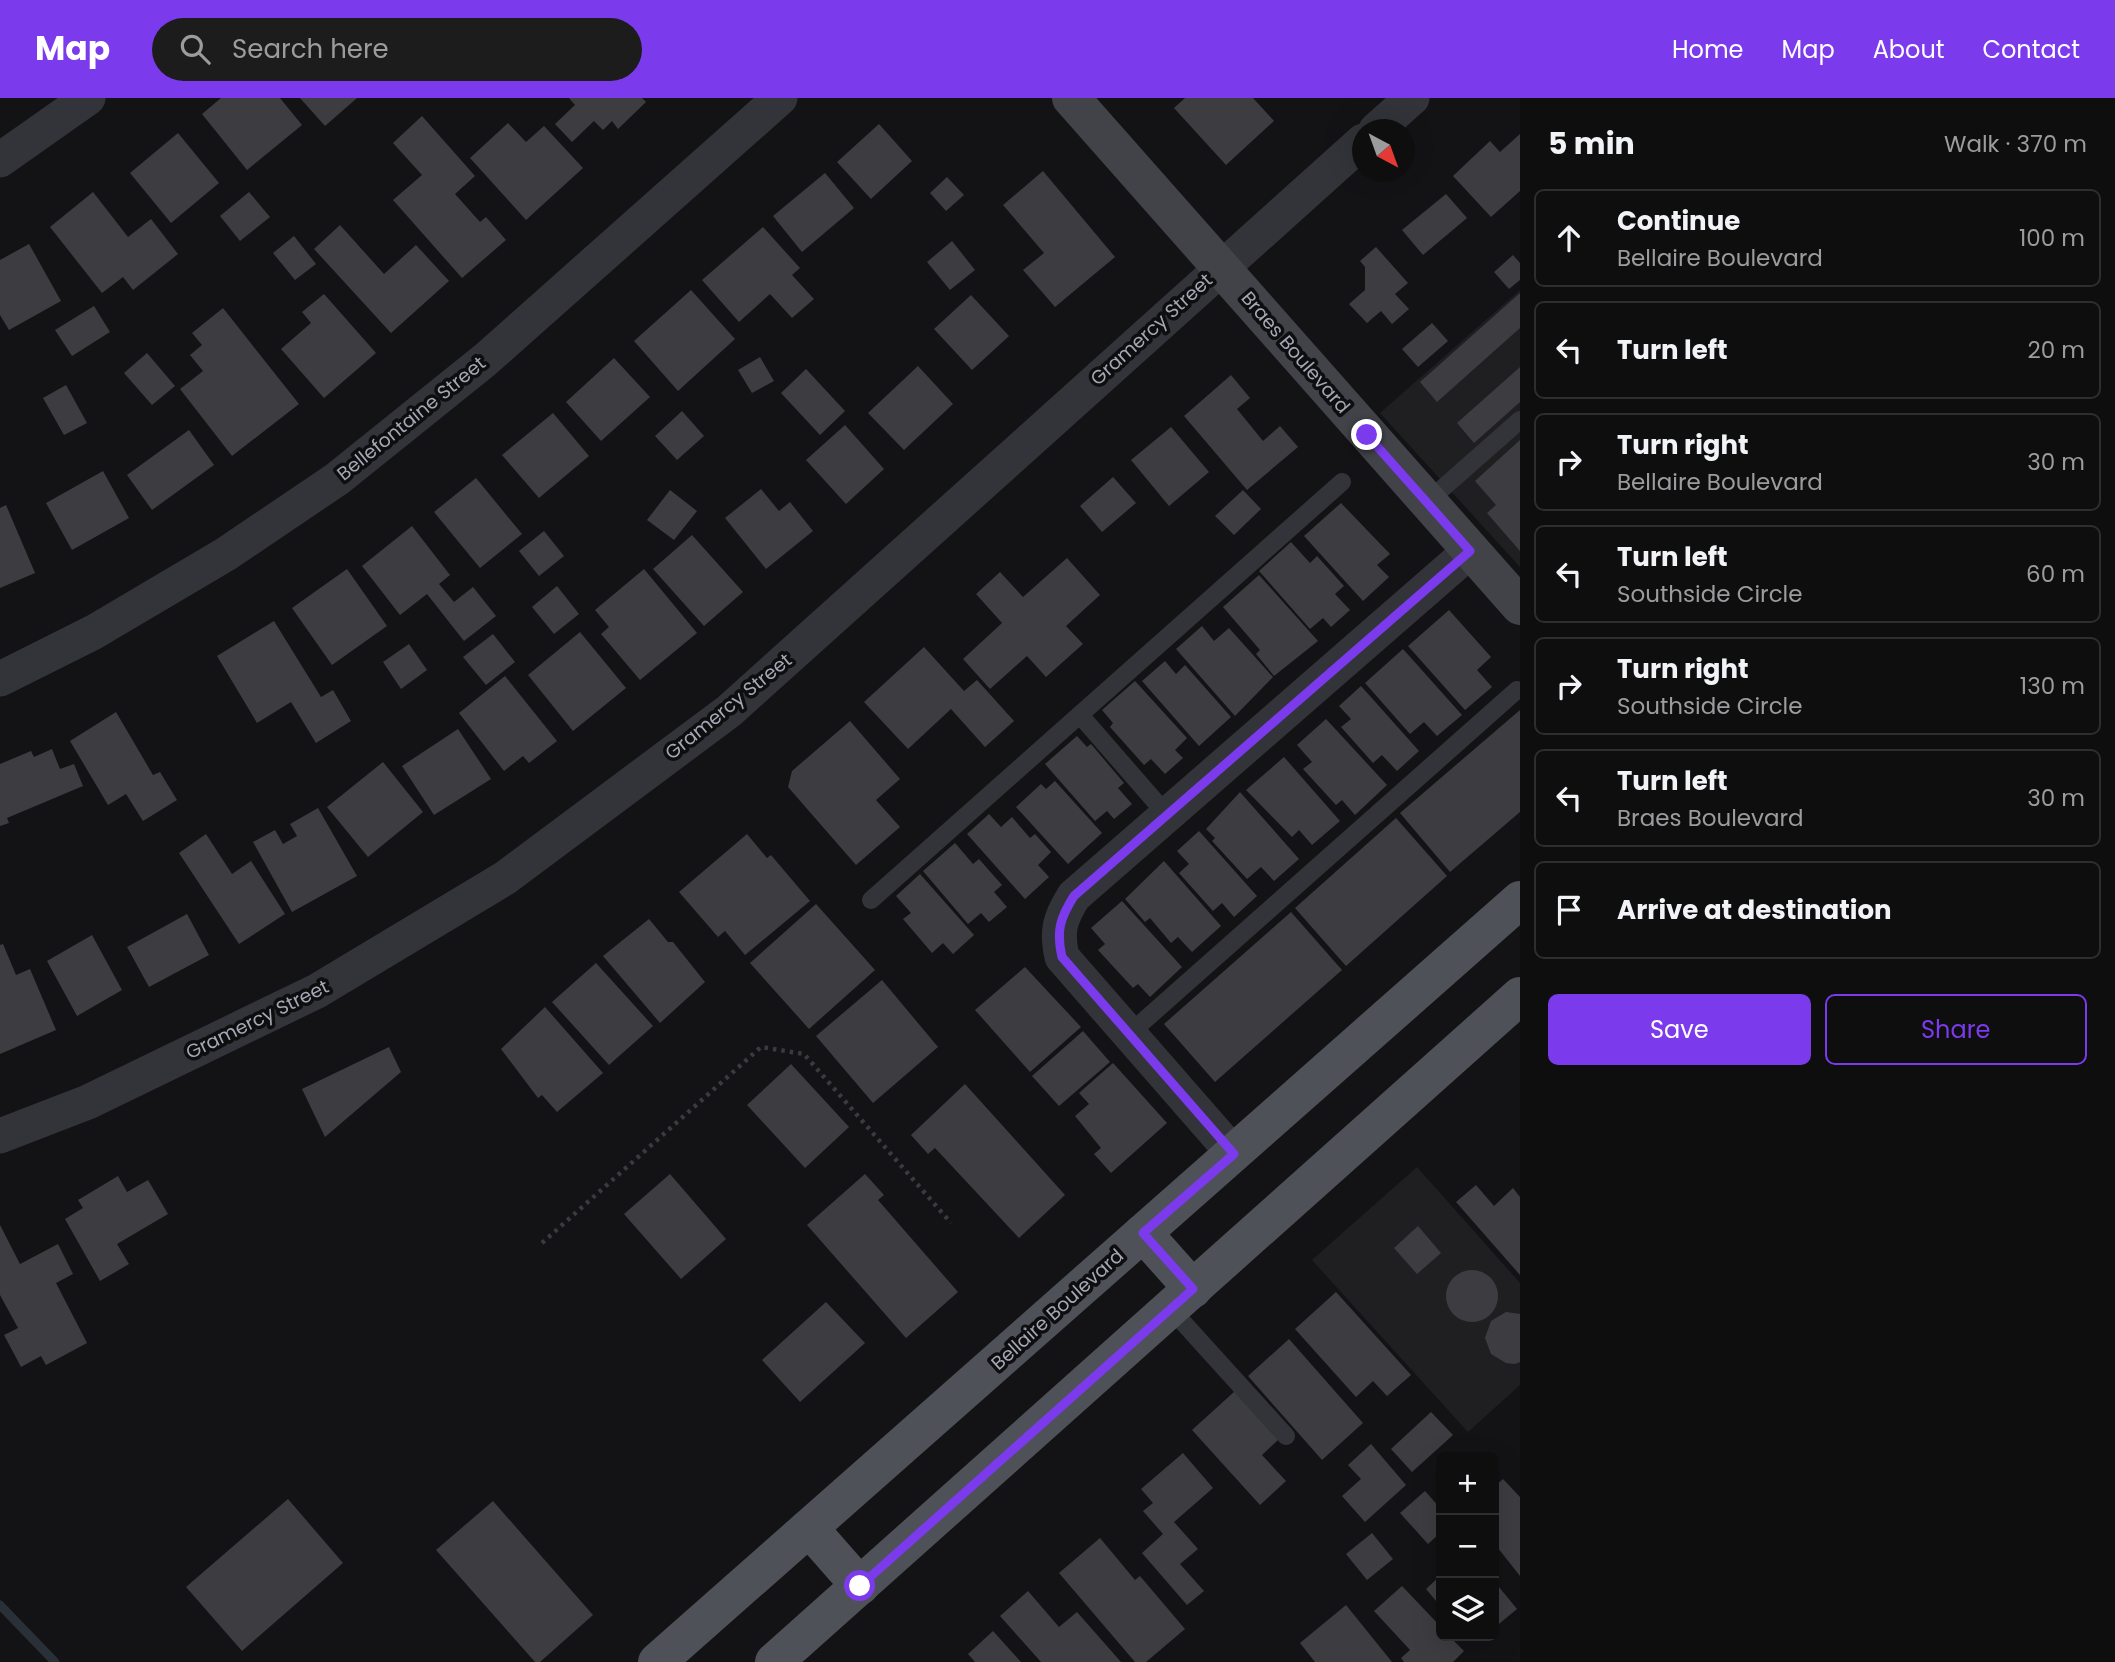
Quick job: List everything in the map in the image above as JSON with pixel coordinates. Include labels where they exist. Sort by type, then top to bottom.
[{"type":"main road","name":"Bellaire Boulevard","points":[[657,1662],[1520,900]]},
{"type":"main road","points":[[774,1662],[1520,996]]},
{"type":"main road","points":[[1143,1233],[1182,1299]]},
{"type":"main road","points":[[809,1528],[860,1586]]},
{"type":"street","points":[[0,160],[88,98]]},
{"type":"street","name":"Bellefontaine Street","points":[[0,679],[94,632],[226,554],[337,479],[485,360],[780,98]]},
{"type":"street","name":"Braes Boulevard","points":[[1071,98],[1520,606]]},
{"type":"street","points":[[1388,119],[1412,98]]},
{"type":"street","name":"Gramercy Street","points":[[0,1136],[88,1102],[317,991],[505,878],[729,711],[1352,151]]},
{"type":"street","points":[[1234,1154],[1062,957],[1057,935],[1062,915],[1074,896],[1470,551]]},
{"type":"lane","points":[[1427,502],[1520,420]]},
{"type":"lane","points":[[870,900],[1342,482]]},
{"type":"lane","points":[[1129,1034],[1517,690]]},
{"type":"lane","points":[[1080,715],[1167,815]]},
{"type":"lane","points":[[1182,1299],[1286,1436]]},
{"type":"path","points":[[542,1242],[761,1047],[804,1054],[951,1223]]},
{"type":"shaded area","points":[[1520,290],[1520,567],[1380,413]]},
{"type":"shaded area","points":[[1417,1167],[1520,1283],[1520,1385],[1468,1432],[1312,1260]]},
{"type":"building","points":[[221,98],[280,98],[302,125],[247,170],[202,114]]},
{"type":"building","points":[[300,98],[357,98],[325,126]]},
{"type":"building","points":[[569,98],[642,98],[646,102],[618,129],[612,121],[603,130],[594,121],[572,142],[555,124],[575,105]]},
{"type":"building","points":[[1185,98],[1253,98],[1274,121],[1226,165],[1174,108]]},
{"type":"building","points":[[422,116],[475,176],[455,194],[480,222],[486,217],[506,240],[462,278],[393,200],[422,175],[393,143]]},
{"type":"building","points":[[508,123],[526,142],[544,126],[583,168],[526,220],[470,158]]},
{"type":"building","points":[[879,124],[912,161],[871,199],[837,162]]},
{"type":"building","points":[[178,133],[219,183],[171,223],[130,173]]},
{"type":"building","points":[[1520,134],[1520,191],[1491,217],[1453,176],[1490,141],[1500,152]]},
{"type":"building","points":[[1043,171],[1115,257],[1055,307],[1023,270],[1044,253],[1003,205]]},
{"type":"building","points":[[825,173],[854,208],[802,252],[773,216]]},
{"type":"building","points":[[947,177],[964,195],[946,211],[930,193]]},
{"type":"building","points":[[93,192],[128,237],[151,219],[178,254],[133,290],[123,277],[102,293],[50,227]]},
{"type":"building","points":[[249,192],[270,217],[240,241],[220,216]]},
{"type":"building","points":[[1446,194],[1467,218],[1423,255],[1402,230]]},
{"type":"building","points":[[340,225],[384,274],[416,245],[449,281],[391,333],[314,249]]},
{"type":"building","points":[[763,227],[800,268],[792,275],[814,299],[792,318],[770,294],[739,322],[702,280]]},
{"type":"building","points":[[294,236],[316,264],[295,280],[273,253]]},
{"type":"building","points":[[952,241],[975,270],[950,290],[927,262]]},
{"type":"building","points":[[29,244],[61,301],[9,330],[0,315],[0,260]]},
{"type":"building","points":[[1376,247],[1408,283],[1395,294],[1409,309],[1392,324],[1381,311],[1367,323],[1349,304],[1365,290],[1365,267],[1360,261]]},
{"type":"building","points":[[1513,255],[1520,263],[1520,280],[1509,289],[1494,272]]},
{"type":"building","points":[[691,290],[735,339],[678,391],[634,341]]},
{"type":"building","points":[[1520,293],[1520,328],[1437,402],[1420,382]]},
{"type":"building","points":[[324,294],[376,353],[324,398],[281,349],[311,323],[302,312]]},
{"type":"building","points":[[971,295],[1009,336],[972,370],[934,329]]},
{"type":"building","points":[[94,306],[110,332],[72,356],[55,330]]},
{"type":"building","points":[[223,308],[299,404],[232,456],[180,389],[203,371],[190,355],[202,345],[192,333]]},
{"type":"building","points":[[1432,323],[1448,341],[1418,367],[1402,349]]},
{"type":"building","points":[[147,353],[175,386],[152,405],[124,373]]},
{"type":"building","points":[[760,357],[774,381],[752,393],[738,370]]},
{"type":"building","points":[[614,358],[650,397],[601,441],[566,402]]},
{"type":"building","points":[[918,366],[953,404],[904,450],[868,413]]},
{"type":"building","points":[[1520,367],[1520,402],[1474,443],[1457,423]]},
{"type":"building","points":[[806,369],[845,411],[820,435],[781,393]]},
{"type":"building","points":[[1231,375],[1250,398],[1237,409],[1263,441],[1280,426],[1298,447],[1247,490],[1184,416]]},
{"type":"building","points":[[66,385],[87,423],[64,435],[43,398]]},
{"type":"building","points":[[682,411],[704,436],[677,460],[655,436]]},
{"type":"building","points":[[553,413],[589,456],[539,498],[502,455]]},
{"type":"building","points":[[845,425],[884,469],[846,504],[806,460]]},
{"type":"building","points":[[1171,427],[1209,472],[1169,506],[1131,460]]},
{"type":"building","points":[[189,430],[214,465],[152,510],[127,475]]},
{"type":"building","points":[[1520,440],[1520,551],[1487,513],[1496,505],[1475,481]]},
{"type":"building","points":[[103,471],[129,518],[72,550],[46,503]]},
{"type":"building","points":[[1113,477],[1136,503],[1102,532],[1080,506]]},
{"type":"building","points":[[476,478],[522,534],[480,568],[434,512]]},
{"type":"building","points":[[761,489],[779,511],[790,502],[813,531],[766,569],[725,518]]},
{"type":"building","points":[[670,490],[697,511],[674,540],[647,520]]},
{"type":"building","points":[[1243,490],[1261,509],[1234,535],[1215,516]]},
{"type":"building","points":[[1341,503],[1390,554],[1377,565],[1389,577],[1363,601],[1304,536]]},
{"type":"building","points":[[6,505],[35,573],[0,588],[0,508]]},
{"type":"building","points":[[412,526],[450,575],[439,584],[454,602],[473,587],[496,616],[464,641],[427,594],[400,615],[362,566]]},
{"type":"building","points":[[544,531],[564,556],[539,576],[519,551]]},
{"type":"building","points":[[692,535],[743,592],[704,626],[653,569]]},
{"type":"building","points":[[1291,542],[1310,563],[1317,556],[1344,586],[1335,594],[1350,610],[1331,627],[1323,618],[1310,629],[1259,571]]},
{"type":"building","points":[[1067,558],[1100,595],[1066,626],[1083,644],[1046,677],[1027,656],[990,689],[963,659],[1002,623],[976,594],[1000,572],[1023,597]]},
{"type":"building","points":[[347,569],[387,626],[332,665],[292,608]]},
{"type":"building","points":[[644,569],[697,633],[640,680],[601,634],[609,627],[595,610]]},
{"type":"building","points":[[1259,575],[1318,641],[1274,676],[1256,654],[1260,650],[1223,607]]},
{"type":"building","points":[[557,586],[579,614],[554,634],[532,607]]},
{"type":"building","points":[[1449,610],[1491,657],[1477,670],[1492,687],[1465,710],[1408,646]]},
{"type":"building","points":[[274,621],[321,697],[333,690],[351,721],[316,743],[291,702],[257,723],[217,656]]},
{"type":"building","points":[[1202,626],[1214,641],[1229,628],[1273,677],[1235,716],[1176,649]]},
{"type":"building","points":[[580,632],[626,688],[573,731],[528,675]]},
{"type":"building","points":[[493,634],[515,662],[486,685],[463,657]]},
{"type":"building","points":[[409,644],[427,670],[401,689],[383,662]]},
{"type":"building","points":[[924,647],[964,691],[977,680],[1014,721],[985,747],[951,709],[908,749],[864,702]]},
{"type":"building","points":[[1403,649],[1462,715],[1437,736],[1424,722],[1410,734],[1365,683]]},
{"type":"building","points":[[1165,661],[1176,674],[1185,665],[1231,717],[1199,746],[1142,681]]},
{"type":"building","points":[[505,676],[557,741],[529,763],[523,756],[504,771],[459,713]]},
{"type":"building","points":[[1135,681],[1187,738],[1175,750],[1183,758],[1165,774],[1151,759],[1144,765],[1110,727],[1113,723],[1102,710]]},
{"type":"building","points":[[1361,686],[1419,751],[1397,771],[1382,755],[1373,763],[1341,727],[1351,719],[1339,706]]},
{"type":"building","points":[[1520,710],[1520,812],[1450,872],[1400,813]]},
{"type":"building","points":[[116,712],[153,775],[160,772],[177,800],[143,821],[126,794],[108,805],[70,741]]},
{"type":"building","points":[[1326,719],[1387,785],[1355,815],[1342,800],[1336,805],[1303,769],[1312,762],[1297,745]]},
{"type":"building","points":[[850,721],[900,779],[876,800],[900,827],[856,865],[788,787],[792,771]]},
{"type":"building","points":[[458,729],[491,779],[434,815],[402,766]]},
{"type":"building","points":[[1077,736],[1087,747],[1091,744],[1124,783],[1118,788],[1132,804],[1114,819],[1107,811],[1095,821],[1045,764]]},
{"type":"building","points":[[52,749],[60,769],[74,764],[83,786],[7,818],[9,823],[0,826],[0,764],[31,751],[34,757]]},
{"type":"building","points":[[1284,757],[1340,821],[1312,845],[1299,830],[1292,837],[1246,790]]},
{"type":"building","points":[[383,762],[423,812],[368,857],[327,807]]},
{"type":"building","points":[[1055,781],[1102,833],[1068,864],[1016,807],[1041,784],[1046,789]]},
{"type":"building","points":[[1240,792],[1299,859],[1274,881],[1261,867],[1247,879],[1212,841],[1215,838],[1206,829]]},
{"type":"building","points":[[318,808],[357,876],[292,912],[253,842],[275,830],[283,844],[297,836],[290,824]]},
{"type":"building","points":[[989,814],[1001,827],[1012,817],[1030,838],[1035,834],[1051,852],[1038,865],[1049,877],[1025,899],[967,834]]},
{"type":"building","points":[[1396,818],[1447,876],[1346,966],[1295,908]]},
{"type":"building","points":[[1199,831],[1257,896],[1234,917],[1222,903],[1213,911],[1179,873],[1189,864],[1177,851]]},
{"type":"building","points":[[206,834],[232,874],[251,861],[285,914],[239,944],[179,853]]},
{"type":"building","points":[[747,834],[767,858],[771,855],[810,901],[745,955],[725,931],[718,937],[679,892]]},
{"type":"building","points":[[955,843],[973,864],[979,859],[1002,885],[994,892],[1007,907],[989,922],[981,913],[968,924],[923,871]]},
{"type":"building","points":[[1164,861],[1221,926],[1192,952],[1178,937],[1171,943],[1150,918],[1145,922],[1125,899]]},
{"type":"building","points":[[920,874],[974,935],[953,954],[943,943],[932,953],[903,919],[911,913],[896,896]]},
{"type":"building","points":[[1122,901],[1182,967],[1150,997],[1138,984],[1133,988],[1098,950],[1105,944],[1091,928]]},
{"type":"building","points":[[816,904],[875,970],[809,1029],[750,963]]},
{"type":"building","points":[[1291,912],[1342,970],[1215,1082],[1164,1024]]},
{"type":"building","points":[[187,914],[209,955],[149,987],[127,947]]},
{"type":"building","points":[[649,919],[668,942],[673,942],[705,982],[660,1023],[603,956]]},
{"type":"building","points":[[92,935],[122,990],[77,1016],[47,961]]},
{"type":"building","points":[[3,944],[16,975],[30,969],[56,1030],[0,1054],[0,945]]},
{"type":"building","points":[[596,963],[653,1026],[609,1065],[552,1002]]},
{"type":"building","points":[[1025,967],[1081,1027],[1030,1072],[975,1010]]},
{"type":"building","points":[[882,980],[938,1047],[873,1103],[816,1036]]},
{"type":"building","points":[[545,1007],[603,1073],[557,1112],[542,1095],[538,1098],[501,1049]]},
{"type":"building","points":[[1083,1031],[1110,1062],[1059,1106],[1032,1076]]},
{"type":"building","points":[[389,1047],[401,1072],[325,1137],[302,1089]]},
{"type":"building","points":[[1113,1063],[1167,1123],[1111,1173],[1094,1154],[1101,1148],[1075,1116],[1089,1104],[1079,1093]]},
{"type":"building","points":[[791,1064],[849,1127],[805,1168],[747,1105]]},
{"type":"building","points":[[965,1084],[1065,1195],[1019,1238],[935,1148],[928,1154],[911,1135]]},
{"type":"building","points":[[670,1174],[726,1239],[681,1279],[624,1214]]},
{"type":"building","points":[[865,1174],[884,1195],[878,1200],[958,1292],[906,1338],[807,1225]]},
{"type":"building","points":[[118,1176],[127,1192],[148,1180],[168,1214],[117,1244],[129,1264],[100,1281],[65,1219],[83,1208],[78,1200]]},
{"type":"building","points":[[1476,1185],[1494,1206],[1513,1188],[1520,1197],[1520,1275],[1456,1202]]},
{"type":"building","points":[[0,1225],[20,1264],[58,1244],[73,1274],[56,1283],[87,1343],[46,1365],[41,1356],[21,1367],[4,1335],[18,1328],[0,1295]]},
{"type":"building","points":[[1418,1226],[1441,1253],[1417,1274],[1394,1248]]},
{"type":"building","points":[[1472,1270],[1482,1272],[1490,1278],[1496,1286],[1496,1306],[1490,1314],[1482,1320],[1472,1322],[1462,1320],[1454,1314],[1448,1306],[1446,1296],[1448,1286],[1454,1278],[1462,1272]]},
{"type":"building","points":[[1336,1292],[1411,1375],[1387,1396],[1373,1381],[1356,1397],[1295,1329]]},
{"type":"building","points":[[826,1302],[865,1343],[800,1402],[762,1360]]},
{"type":"building","points":[[1506,1312],[1520,1314],[1520,1362],[1515,1364],[1506,1363],[1491,1354],[1485,1338],[1491,1321]]},
{"type":"building","points":[[1289,1339],[1363,1423],[1322,1460],[1248,1376]]},
{"type":"building","points":[[1235,1391],[1279,1439],[1262,1455],[1286,1481],[1260,1505],[1192,1430]]},
{"type":"building","points":[[1431,1412],[1453,1435],[1412,1472],[1391,1449]]},
{"type":"building","points":[[1371,1444],[1406,1485],[1365,1522],[1342,1496],[1361,1479],[1348,1465]]},
{"type":"building","points":[[1183,1453],[1213,1488],[1174,1522],[1198,1549],[1180,1564],[1204,1591],[1187,1605],[1142,1553],[1163,1534],[1143,1511],[1153,1503],[1141,1489]]},
{"type":"building","points":[[1503,1479],[1520,1497],[1520,1576],[1499,1549],[1499,1483]]},
{"type":"building","points":[[1425,1491],[1436,1503],[1436,1537],[1428,1544],[1400,1513]]},
{"type":"building","points":[[288,1499],[343,1563],[242,1651],[186,1587]]},
{"type":"building","points":[[493,1501],[593,1615],[540,1662],[535,1662],[436,1550]]},
{"type":"building","points":[[1372,1533],[1393,1559],[1367,1580],[1346,1554]]},
{"type":"building","points":[[1100,1538],[1135,1580],[1140,1576],[1185,1629],[1146,1662],[1135,1662],[1059,1573]]},
{"type":"building","points":[[1436,1580],[1436,1601],[1426,1589]]},
{"type":"building","points":[[1402,1586],[1436,1622],[1436,1641],[1454,1641],[1464,1651],[1453,1662],[1404,1662],[1401,1658],[1410,1650],[1374,1611]]},
{"type":"building","points":[[1499,1587],[1517,1609],[1499,1624]]},
{"type":"building","points":[[1028,1591],[1059,1627],[1077,1612],[1121,1662],[1041,1662],[1000,1616]]},
{"type":"building","points":[[1346,1605],[1392,1662],[1315,1662],[1300,1643]]},
{"type":"building","points":[[993,1631],[1021,1662],[975,1662],[968,1654]]},
{"type":"waterway","points":[[0,1605],[55,1662]]},
{"type":"route","points":[[860,1586],[1193,1289],[1143,1233],[1234,1154],[1062,957],[1057,935],[1062,915],[1074,896],[1470,551],[1367,435]]}]
